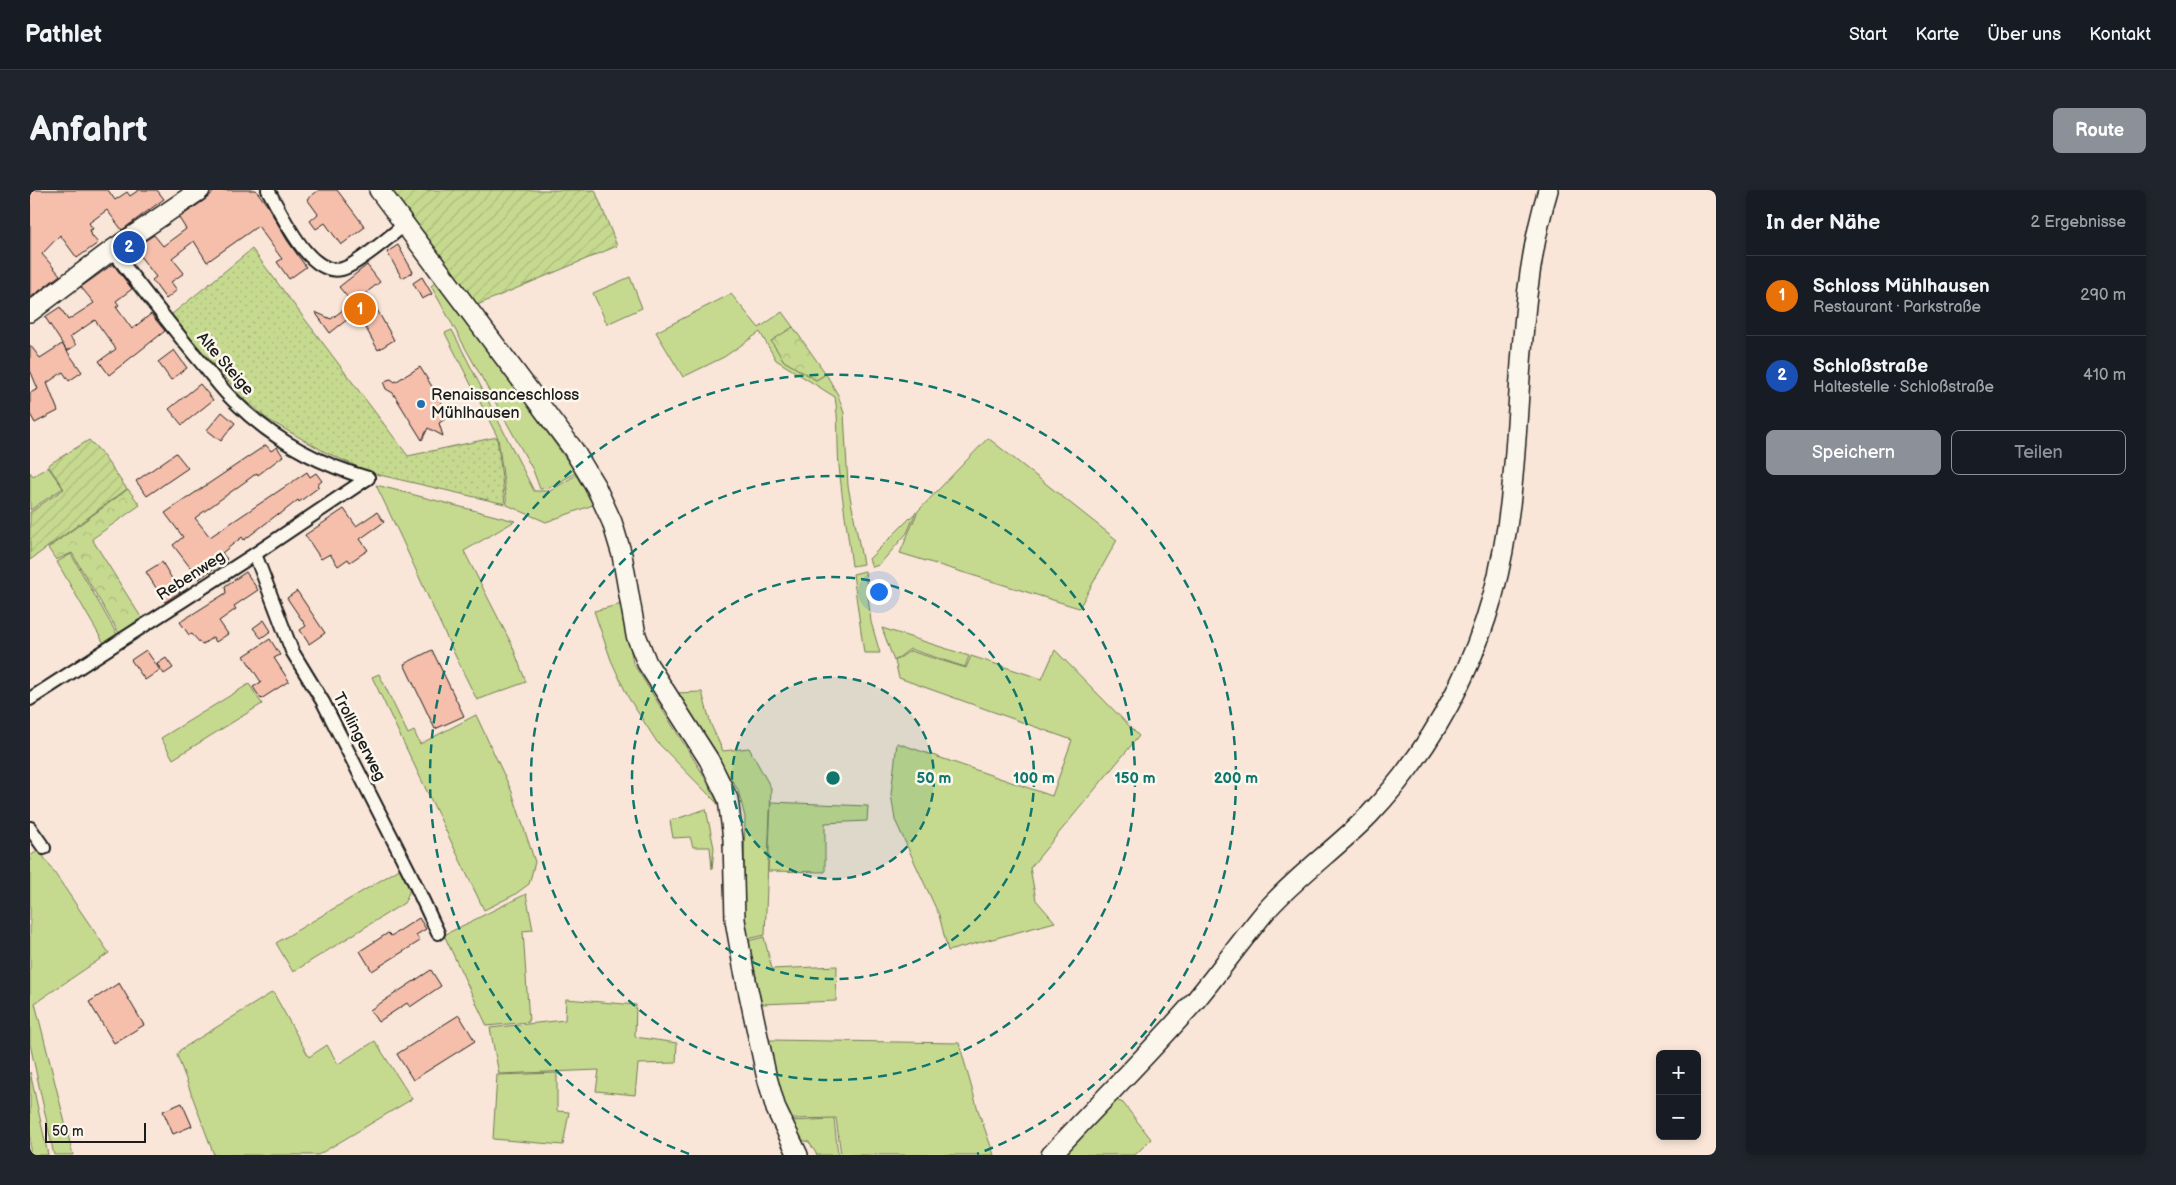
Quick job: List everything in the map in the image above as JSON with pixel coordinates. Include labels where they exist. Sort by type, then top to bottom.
[{"type":"street","points":[[30,312],[112,250],[200,190]]},
{"type":"street","points":[[268,190],[305,252],[318,264],[330,270],[344,269],[374,250],[405,224]]},
{"type":"street","points":[[379,190],[573,450],[596,487],[612,522],[622,555],[636,635],[662,688],[710,760],[728,799],[732,819],[735,920],[743,966],[776,1109],[798,1155]]},
{"type":"street","points":[[1051,1155],[1195,1001],[1290,885],[1368,816],[1407,772],[1436,730],[1455,693],[1479,637],[1493,596],[1504,546],[1511,493],[1524,313],[1533,250],[1548,190]]},
{"type":"street","name":"Alte Steige","points":[[112,250],[165,320],[234,401],[262,425],[294,448],[340,470],[368,478]]},
{"type":"street","name":"Rebenweg","points":[[30,698],[255,554],[368,478]]},
{"type":"street","name":"Trollingerweg","points":[[255,554],[292,651],[323,702],[411,875],[438,933]]},
{"type":"street","points":[[30,828],[44,848]]},
{"type":"green space","points":[[389,190],[595,190],[617,246],[477,305]]},
{"type":"green space","points":[[252,249],[408,456],[497,437],[505,504],[371,473],[325,452],[267,419],[240,395],[171,315]]},
{"type":"green space","points":[[630,277],[642,308],[607,324],[593,293]]},
{"type":"green space","points":[[438,280],[576,473],[548,488],[540,489],[533,470],[431,286]]},
{"type":"green space","points":[[731,294],[759,328],[782,312],[793,327],[772,342],[784,361],[816,380],[826,374],[838,395],[844,413],[848,486],[863,564],[852,566],[840,479],[835,397],[776,360],[760,332],[724,357],[683,377],[656,332]]},
{"type":"green space","points":[[793,327],[826,374],[816,380],[784,361],[771,341]]},
{"type":"green space","points":[[452,330],[534,491],[550,491],[576,475],[593,505],[546,522],[507,505],[498,438],[445,333]]},
{"type":"green space","points":[[988,438],[1117,540],[1079,608],[900,553],[918,511]]},
{"type":"green space","points":[[89,440],[99,450],[127,489],[30,560],[30,512],[64,489],[48,465]]},
{"type":"green space","points":[[48,467],[63,488],[30,510],[30,472],[33,476]]},
{"type":"green space","points":[[376,485],[515,521],[464,551],[512,645],[526,682],[477,700]]},
{"type":"green space","points":[[128,489],[140,505],[92,539],[144,622],[121,637],[72,553],[56,560],[48,548]]},
{"type":"green space","points":[[916,512],[907,533],[879,565],[872,567],[869,559]]},
{"type":"green space","points":[[71,554],[119,638],[106,647],[57,562]]},
{"type":"green space","points":[[865,571],[871,622],[880,653],[864,653],[853,574]]},
{"type":"green space","points":[[622,604],[633,663],[703,774],[718,804],[657,742],[628,697],[611,660],[594,611]]},
{"type":"green space","points":[[882,628],[969,656],[965,667],[910,649],[894,661]]},
{"type":"green space","points":[[1055,650],[1139,736],[1030,868],[1036,900],[1055,922],[948,951],[939,915],[895,820],[891,794],[897,743],[1052,796],[1072,740],[899,678],[895,661],[910,651],[966,668],[971,656],[1042,679]]},
{"type":"green space","points":[[379,674],[408,734],[414,731],[420,744],[476,715],[512,792],[535,862],[529,884],[514,895],[484,910],[372,677]]},
{"type":"green space","points":[[249,684],[262,704],[173,759],[161,738]]},
{"type":"green space","points":[[702,692],[711,725],[723,751],[749,748],[771,788],[765,935],[748,939],[743,909],[745,817],[738,790],[675,693]]},
{"type":"green space","points":[[771,802],[868,806],[867,821],[825,823],[825,872],[768,871]]},
{"type":"green space","points":[[706,809],[714,848],[712,869],[710,847],[693,847],[690,837],[673,838],[670,821]]},
{"type":"green space","points":[[39,850],[109,953],[35,1003],[73,1155],[54,1155],[30,1044],[30,856]]},
{"type":"green space","points":[[403,867],[409,885],[409,893],[404,903],[293,972],[276,943]]},
{"type":"green space","points":[[526,894],[533,930],[523,931],[529,1022],[487,1026],[444,935]]},
{"type":"green space","points":[[764,937],[772,969],[837,966],[836,1001],[762,1004],[748,941]]},
{"type":"green space","points":[[273,992],[309,1057],[327,1045],[338,1064],[375,1041],[412,1099],[318,1155],[214,1155],[177,1055],[180,1050]]},
{"type":"green space","points":[[566,999],[636,1005],[635,1037],[677,1043],[676,1063],[638,1064],[635,1095],[596,1091],[599,1070],[499,1074],[490,1028],[565,1020]]},
{"type":"green space","points":[[769,1040],[959,1043],[978,1110],[994,1155],[841,1155],[836,1118],[790,1119],[779,1090]]},
{"type":"green space","points":[[30,1072],[48,1155],[30,1155]]},
{"type":"green space","points":[[557,1073],[557,1111],[569,1112],[563,1145],[493,1139],[497,1075]]},
{"type":"green space","points":[[1114,1099],[1123,1103],[1151,1139],[1135,1155],[1060,1155]]},
{"type":"green space","points":[[834,1119],[838,1155],[817,1155],[809,1142],[798,1139],[792,1121]]},
{"type":"building","points":[[30,190],[108,190],[115,200],[127,192],[130,196],[139,190],[157,190],[164,199],[122,230],[107,210],[89,223],[93,229],[90,230],[92,236],[98,243],[77,258],[60,235],[42,254],[60,275],[30,298]]},
{"type":"building","points":[[216,190],[256,190],[306,267],[289,279],[277,262],[282,259],[258,226],[207,262],[194,241],[172,258],[184,273],[171,282],[177,290],[166,299],[152,280],[156,277],[134,248],[154,235],[163,246],[186,229],[179,218]]},
{"type":"building","points":[[319,190],[337,190],[365,227],[341,245],[325,223],[316,229],[310,221],[318,214],[307,199]]},
{"type":"building","points":[[398,245],[413,272],[402,278],[387,252]]},
{"type":"building","points":[[113,264],[132,289],[116,301],[119,305],[116,307],[132,329],[151,314],[165,331],[109,375],[99,361],[116,349],[95,320],[70,337],[76,345],[67,351],[45,317],[60,307],[68,320],[94,303],[81,287]]},
{"type":"building","points":[[367,265],[380,282],[367,292],[394,340],[378,350],[357,312],[330,333],[315,312],[331,319],[348,306],[346,301],[349,299],[339,287]]},
{"type":"building","points":[[422,277],[432,294],[422,299],[413,283]]},
{"type":"building","points":[[62,344],[82,372],[69,381],[63,372],[47,383],[58,411],[35,423],[30,414],[30,393],[38,389],[30,370],[30,345],[40,358]]},
{"type":"building","points":[[174,350],[187,368],[171,380],[158,362]]},
{"type":"building","name":"Renaissanceschloss Mühlhausen","points":[[420,367],[450,416],[439,423],[443,436],[428,428],[422,440],[393,393],[386,389],[384,384],[387,380],[391,379],[395,382]]},
{"type":"building","points":[[200,384],[213,400],[182,425],[169,409]]},
{"type":"building","points":[[222,412],[235,423],[221,441],[207,430]]},
{"type":"building","points":[[266,445],[271,451],[277,447],[283,456],[195,518],[210,537],[307,472],[310,477],[316,473],[322,481],[317,485],[319,487],[299,502],[298,500],[278,514],[244,540],[242,537],[222,553],[227,559],[199,579],[173,545],[183,537],[165,513]]},
{"type":"building","points":[[176,453],[188,468],[147,496],[136,481]]},
{"type":"building","points":[[344,509],[356,526],[377,512],[384,522],[360,539],[368,550],[350,562],[348,559],[338,566],[330,554],[321,559],[305,535]]},
{"type":"building","points":[[162,562],[180,592],[165,602],[146,572]]},
{"type":"building","points":[[246,572],[258,590],[234,606],[236,609],[219,621],[228,634],[216,642],[213,637],[202,645],[192,634],[189,635],[180,622],[226,593],[225,586]]},
{"type":"building","points":[[297,591],[325,633],[309,644],[300,630],[306,626],[287,598]]},
{"type":"building","points":[[264,620],[271,631],[261,638],[253,628]]},
{"type":"building","points":[[270,639],[280,655],[274,658],[289,681],[261,699],[253,687],[261,682],[244,656]]},
{"type":"building","points":[[146,650],[160,670],[145,680],[131,660]]},
{"type":"building","points":[[432,650],[464,716],[435,729],[404,664]]},
{"type":"building","points":[[166,658],[173,668],[164,674],[157,664]]},
{"type":"building","points":[[419,918],[426,929],[416,935],[420,941],[372,971],[360,951],[388,933],[391,936]]},
{"type":"building","points":[[431,970],[441,986],[410,1007],[407,1003],[378,1022],[370,1010]]},
{"type":"building","points":[[119,983],[144,1025],[114,1043],[89,1002]]},
{"type":"building","points":[[459,1015],[475,1041],[413,1080],[397,1054]]},
{"type":"building","points":[[182,1103],[192,1126],[173,1134],[163,1111]]},
{"type":"place","name":"Schloßstraße","points":[[129,247]]},
{"type":"place","name":"Schloss Mühlhausen","points":[[360,309]]},
{"type":"place","name":"Renaissanceschloss Mühlhausen","points":[[421,404]]}]
